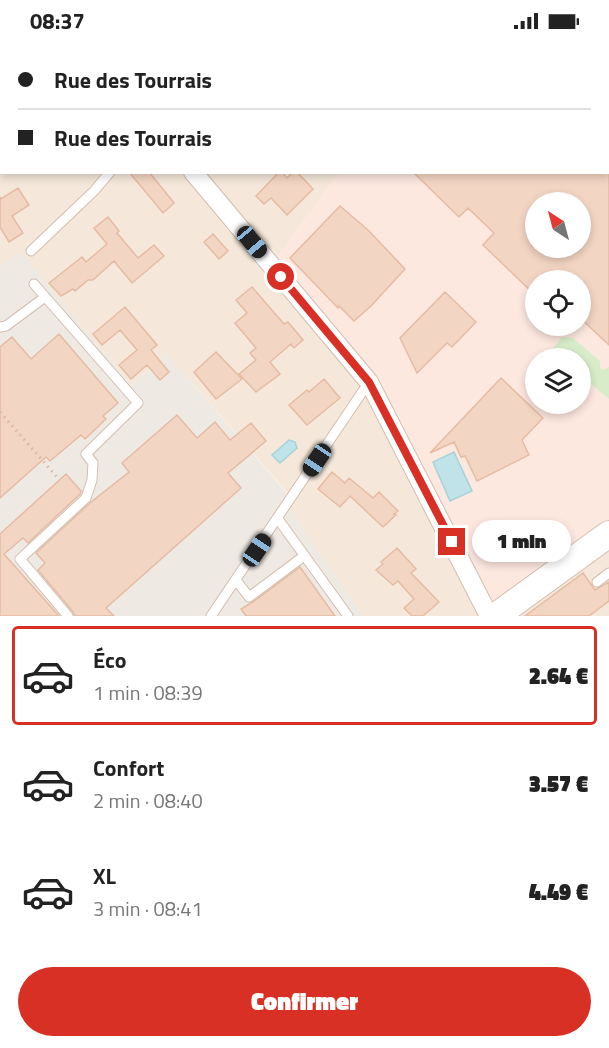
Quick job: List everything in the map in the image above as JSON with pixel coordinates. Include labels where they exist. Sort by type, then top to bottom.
[{"type":"main road","points":[[496,616],[608,536]]},
{"type":"street","points":[[195,174],[369,382],[489,616]]},
{"type":"lane","points":[[31,250],[94,191],[108,174]]},
{"type":"lane","points":[[34,284],[138,403],[86,454],[93,463],[92,480],[86,498],[20,559],[68,616]]},
{"type":"lane","points":[[0,327],[6,326],[45,297]]},
{"type":"lane","points":[[211,616],[369,382]]},
{"type":"lane","points":[[278,519],[348,616]]},
{"type":"lane","points":[[236,580],[249,597],[304,556]]},
{"type":"lane","points":[[597,582],[609,573]]},
{"type":"path","points":[[0,412],[57,477]]},
{"type":"shaded area","points":[[0,174],[338,174],[274,261],[340,341],[385,389],[492,607],[609,520],[609,616],[363,616],[291,511],[286,491],[167,354],[131,385],[20,252],[0,268]]},
{"type":"shaded area","points":[[338,174],[609,174],[609,520],[492,607],[385,389],[340,341],[274,261]]},
{"type":"shaded area","points":[[20,251],[131,385],[167,354],[286,492],[291,511],[363,616],[0,616],[0,268]]},
{"type":"green space","points":[[562,337],[573,338],[585,348],[553,348]]},
{"type":"green space","points":[[591,353],[600,361],[600,368],[603,370],[609,367],[609,399],[591,384]]},
{"type":"water","points":[[289,440],[295,442],[297,448],[280,463],[272,455]]},
{"type":"water","points":[[454,452],[472,491],[450,501],[433,462]]},
{"type":"building","points":[[131,174],[151,174],[174,203],[163,213]]},
{"type":"building","points":[[277,174],[284,174],[287,178],[291,174],[299,174],[313,189],[287,215],[271,198],[264,204],[256,196]]},
{"type":"building","points":[[415,174],[609,174],[609,345],[591,328],[591,270],[525,270],[525,285],[483,245],[494,233],[468,208],[459,217]]},
{"type":"building","points":[[18,188],[29,205],[12,216],[23,233],[9,242],[0,227],[0,197],[1,199]]},
{"type":"building","points":[[340,206],[368,230],[405,269],[354,321],[339,306],[338,308],[290,258]]},
{"type":"building","points":[[108,217],[119,231],[117,233],[138,258],[154,245],[164,256],[132,283],[114,261],[93,280],[88,280],[75,291],[73,289],[61,296],[49,283],[82,257],[86,262],[107,244],[94,228]]},
{"type":"building","points":[[213,234],[228,251],[219,259],[204,242]]},
{"type":"building","points":[[252,287],[284,324],[288,322],[303,340],[294,348],[291,344],[270,362],[280,374],[256,392],[239,374],[256,360],[250,353],[256,348],[235,323],[247,313],[236,300]]},
{"type":"building","points":[[445,292],[476,322],[452,347],[447,343],[417,373],[400,338]]},
{"type":"building","points":[[125,307],[157,345],[151,350],[169,372],[160,380],[147,365],[131,379],[119,365],[137,350],[120,330],[102,345],[93,334]]},
{"type":"building","points":[[59,334],[118,403],[103,416],[106,419],[85,439],[81,435],[50,461],[46,457],[0,498],[0,347],[12,337],[31,359]]},
{"type":"building","points":[[216,352],[242,379],[216,399],[194,372]]},
{"type":"building","points":[[501,378],[525,401],[525,414],[539,414],[543,418],[522,440],[529,455],[477,481],[465,456],[461,457],[454,442],[430,453]]},
{"type":"building","points":[[324,379],[340,398],[307,425],[289,405]]},
{"type":"building","points":[[177,415],[197,438],[215,422],[230,440],[251,423],[266,441],[228,473],[241,488],[106,608],[114,616],[75,616],[38,570],[45,563],[36,553],[91,502],[129,472],[122,463]]},
{"type":"building","points":[[332,472],[345,483],[349,478],[373,498],[379,492],[398,511],[394,514],[396,515],[383,527],[350,496],[340,507],[318,489]]},
{"type":"building","points":[[66,474],[81,491],[80,494],[28,543],[23,538],[4,554],[59,616],[0,616],[0,534]]},
{"type":"building","points":[[397,548],[416,569],[411,573],[439,602],[423,616],[412,616],[404,608],[414,599],[398,581],[393,585],[376,570],[383,564],[381,562]]},
{"type":"building","points":[[300,567],[335,616],[246,616],[241,609]]},
{"type":"building","points":[[583,573],[595,590],[609,582],[609,601],[589,616],[525,616]]},
{"type":"route","points":[[281,277],[369,382],[452,542]]}]
